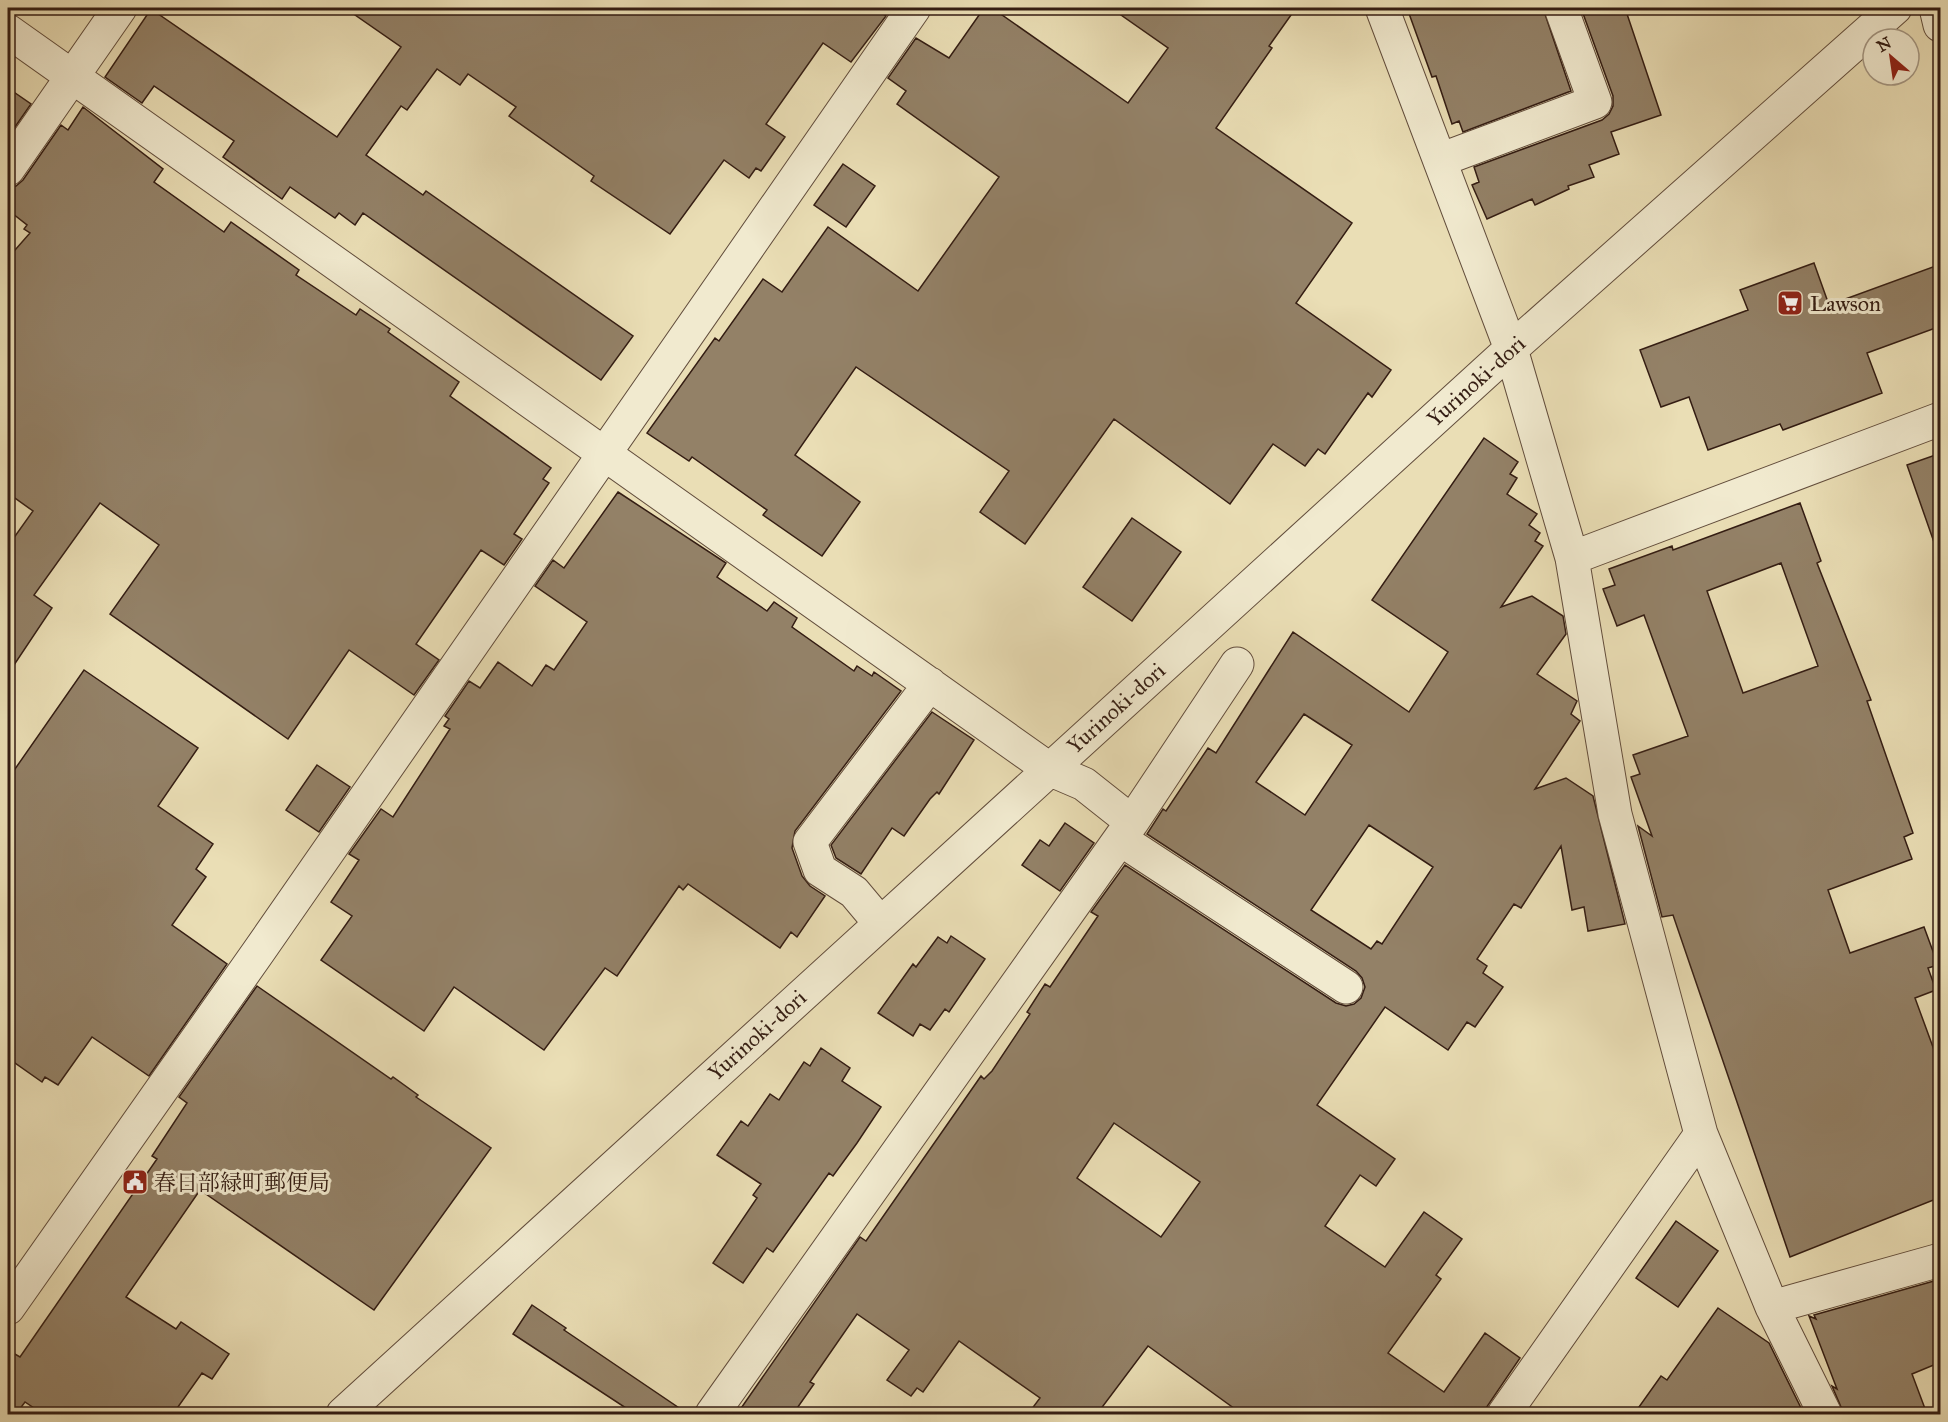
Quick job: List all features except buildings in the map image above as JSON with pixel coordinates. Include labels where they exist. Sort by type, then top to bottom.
[{"type":"street","points":[[8,169],[120,8]]},
{"type":"street","points":[[8,1308],[606,454],[914,8]]},
{"type":"street","points":[[1382,8],[1511,349],[1572,558],[1615,814],[1701,1134],[1772,1307],[1825,1414]]},
{"type":"street","points":[[1440,160],[1594,102],[1561,8]]},
{"type":"street","name":"Yurinoki-dori","points":[[343,1414],[1511,349],[1895,8]]},
{"type":"street","points":[[1936,8],[1941,25]]},
{"type":"street","points":[[8,31],[1049,769],[1084,784],[1126,830],[1346,987]]},
{"type":"street","points":[[1572,558],[1941,419]]},
{"type":"street","points":[[712,1414],[1126,830],[1237,664]]},
{"type":"street","points":[[880,924],[854,892],[820,870],[810,842],[930,684]]},
{"type":"street","points":[[1504,1414],[1701,1134]]},
{"type":"street","points":[[1772,1307],[1941,1260]]},
{"type":"place","name":"Lawson","points":[[1790,303]]},
{"type":"place","name":"春日部緑町郵便局","points":[[135,1182]]}]
